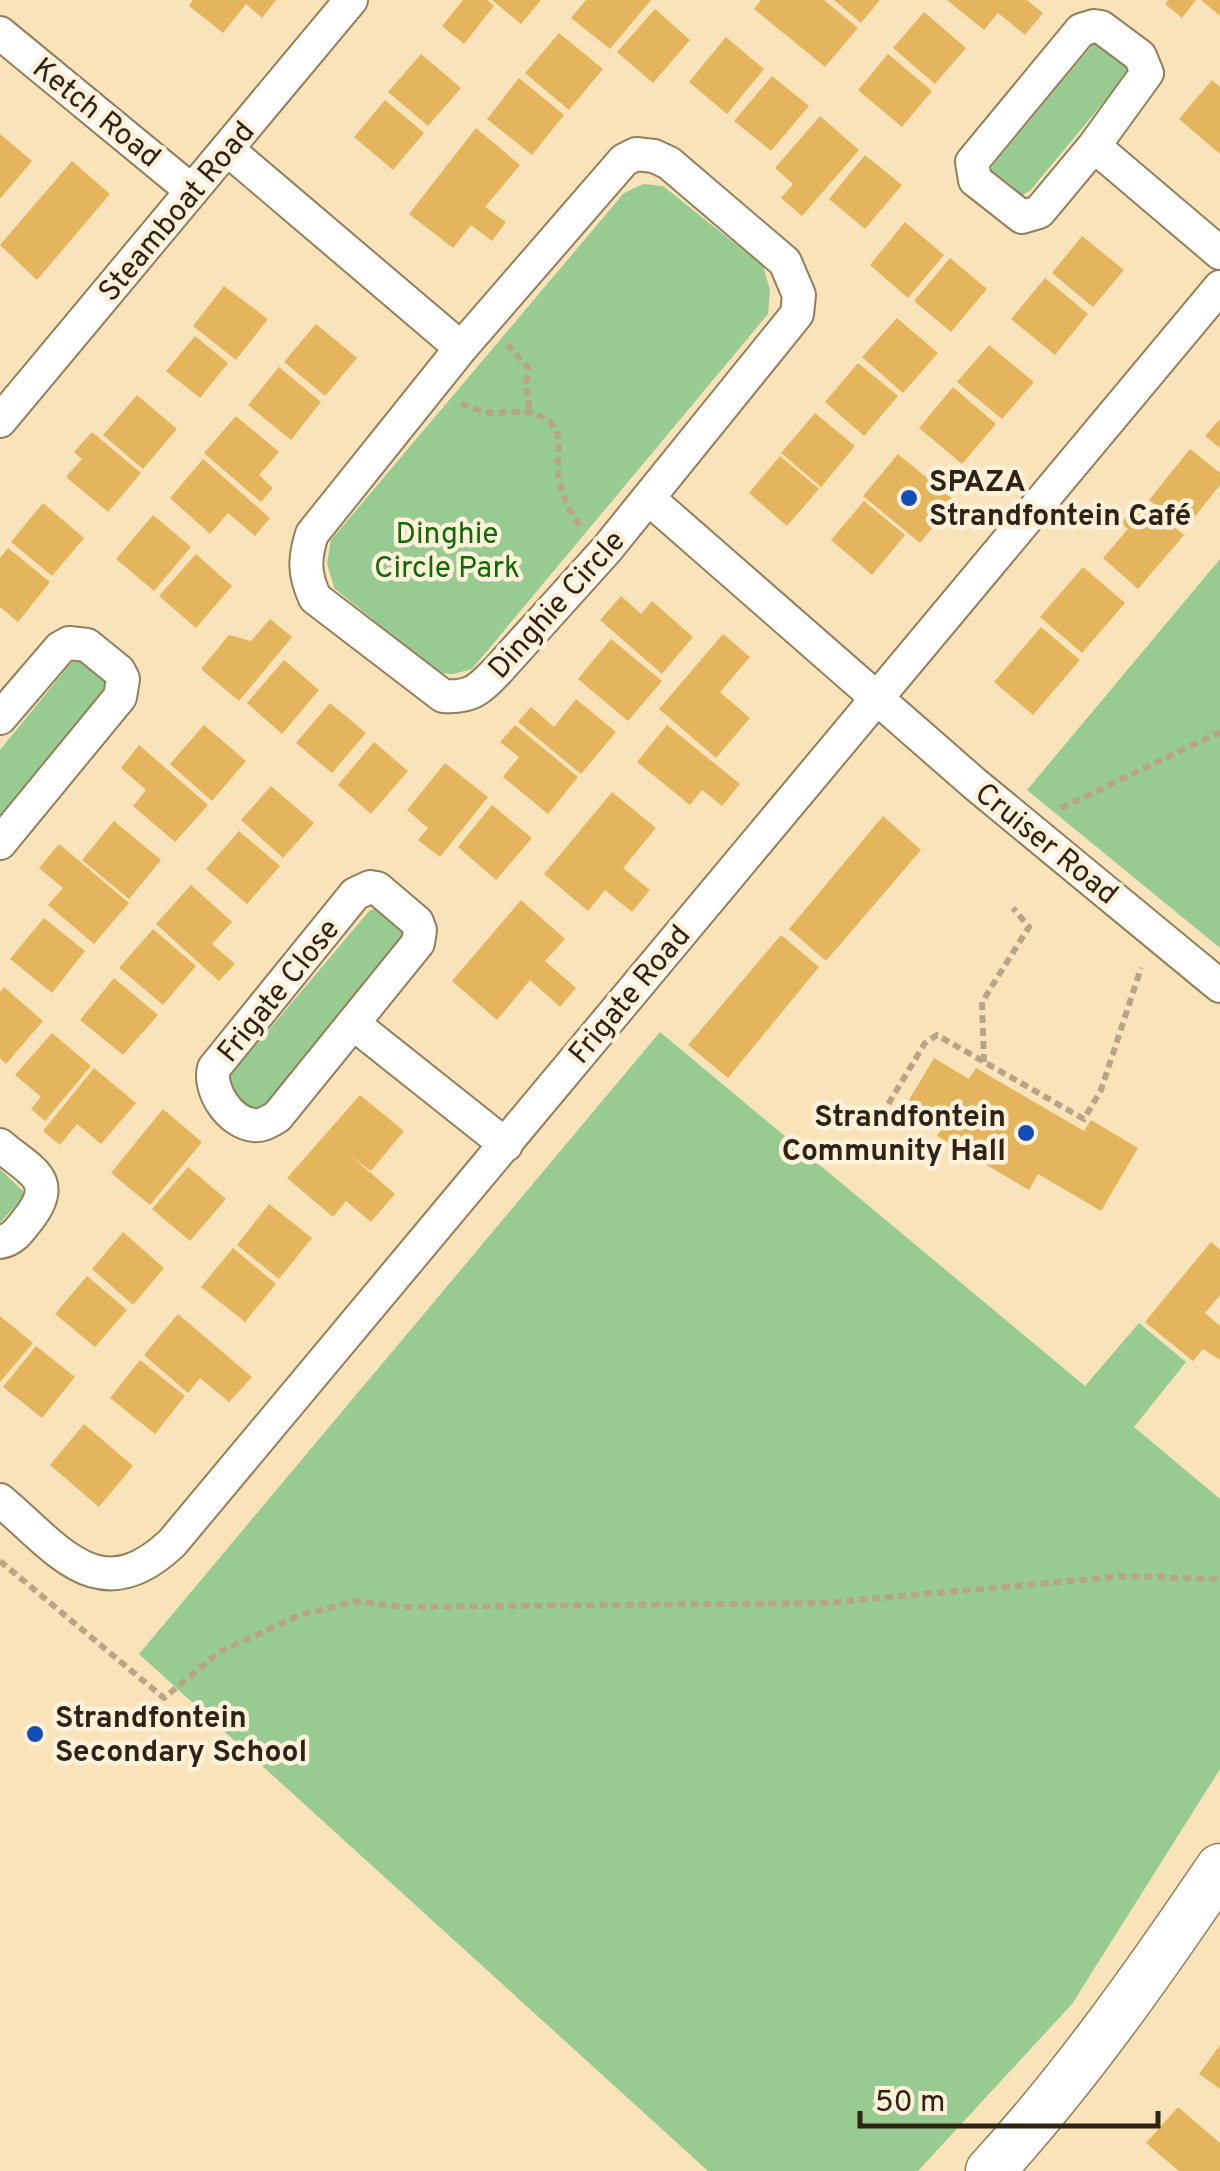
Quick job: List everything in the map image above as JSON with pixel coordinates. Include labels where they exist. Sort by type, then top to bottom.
[{"type":"street","name":"Steamboat Road","points":[[0,421],[352,0]]},
{"type":"street","points":[[1094,26],[1140,56],[1147,73],[1094,146],[1039,212],[1030,217],[1016,215],[975,180],[971,170],[972,162],[1082,30],[1094,26]]},
{"type":"street","name":"Ketch Road","points":[[0,33],[192,191]]},
{"type":"street","points":[[1094,146],[1220,253]]},
{"type":"street","points":[[226,150],[472,335]]},
{"type":"street","name":"Dinghie Circle","points":[[636,154],[669,163],[785,262],[799,295],[797,314],[606,549],[482,686],[463,698],[443,696],[316,598],[305,576],[305,555],[312,534],[472,335],[624,160],[636,154]]},
{"type":"street","name":"Frigate Road","points":[[0,1500],[61,1555],[84,1569],[110,1575],[151,1563],[185,1528],[506,1146],[1220,287]]},
{"type":"street","points":[[648,498],[876,698]]},
{"type":"street","points":[[0,718],[60,648],[69,643],[87,645],[122,679],[120,697],[0,843]]},
{"type":"street","name":"Cruiser Road","points":[[876,698],[1024,826],[1220,986]]},
{"type":"street","name":"Frigate Close","points":[[370,887],[377,888],[417,922],[420,938],[355,1024],[277,1117],[268,1122],[259,1126],[246,1124],[214,1093],[214,1068],[355,894],[370,887]]},
{"type":"street","points":[[355,1024],[506,1146]]},
{"type":"street","points":[[0,1145],[33,1174],[43,1191],[42,1200],[16,1235],[0,1242]]},
{"type":"street","points":[[990,2171],[1162,1953],[1220,1868]]},
{"type":"path","points":[[472,335],[512,348],[528,368],[530,413]]},
{"type":"path","points":[[428,389],[453,402],[490,412],[530,413],[547,420],[558,431],[561,444],[559,478],[565,504],[580,527],[606,549]]},
{"type":"path","points":[[1024,826],[1220,732]]},
{"type":"path","points":[[984,1062],[981,1018],[986,992],[1029,927],[1012,908]]},
{"type":"path","points":[[875,1126],[925,1043],[937,1035],[1084,1119],[1102,1090],[1140,970],[1163,939]]},
{"type":"path","points":[[0,1561],[164,1698],[219,1652],[300,1615],[358,1601],[401,1607],[824,1604],[1126,1576],[1220,1579]]},
{"type":"green space","points":[[1094,43],[1102,43],[1128,67],[1127,74],[1030,191],[1017,198],[990,174],[993,165]]},
{"type":"green space","name":"Dinghie Circle Park","points":[[643,184],[663,186],[763,266],[770,290],[768,314],[472,669],[439,673],[334,588],[327,563],[331,540],[624,193]]},
{"type":"green space","points":[[1220,559],[1220,948],[1027,790]]},
{"type":"green space","points":[[78,660],[104,677],[105,690],[0,816],[0,750],[71,663]]},
{"type":"green space","points":[[370,910],[382,910],[404,932],[402,941],[266,1103],[256,1111],[248,1109],[227,1090],[229,1077]]},
{"type":"green space","points":[[660,1032],[1085,1386],[1139,1323],[1186,1362],[1134,1427],[1220,1499],[1220,1769],[1072,2004],[918,2171],[708,2171],[139,1654]]},
{"type":"green space","points":[[0,1169],[24,1192],[0,1223]]},
{"type":"building","points":[[193,0],[276,0],[262,18],[246,4],[223,33],[189,6]]},
{"type":"building","points":[[463,0],[487,0],[494,6],[464,44],[442,26]]},
{"type":"building","points":[[492,0],[541,0],[521,24]]},
{"type":"building","points":[[586,0],[651,0],[610,49],[571,18]]},
{"type":"building","points":[[761,0],[824,0],[858,28],[825,67],[754,9]]},
{"type":"building","points":[[834,0],[880,0],[861,23]]},
{"type":"building","points":[[947,0],[1027,0],[1043,13],[1025,35],[998,13],[984,30]]},
{"type":"building","points":[[1168,0],[1196,0],[1182,18],[1165,4]]},
{"type":"building","points":[[1201,0],[1220,0],[1220,16]]},
{"type":"building","points":[[655,9],[690,40],[653,83],[617,52]]},
{"type":"building","points":[[924,12],[966,48],[935,84],[893,48]]},
{"type":"building","points":[[559,33],[603,69],[569,110],[525,73]]},
{"type":"building","points":[[726,37],[764,69],[727,114],[689,82]]},
{"type":"building","points":[[421,54],[461,88],[428,126],[388,92]]},
{"type":"building","points":[[888,54],[932,91],[902,127],[858,90]]},
{"type":"building","points":[[772,76],[809,106],[771,151],[734,121]]},
{"type":"building","points":[[519,78],[564,115],[532,155],[487,119]]},
{"type":"building","points":[[1212,80],[1220,87],[1220,154],[1179,119]]},
{"type":"building","points":[[385,100],[424,133],[393,170],[354,137]]},
{"type":"building","points":[[820,116],[859,150],[802,216],[781,198],[793,184],[775,168]]},
{"type":"building","points":[[476,128],[520,165],[485,207],[506,222],[492,241],[471,225],[453,248],[409,214]]},
{"type":"building","points":[[0,134],[32,161],[0,199]]},
{"type":"building","points":[[865,155],[902,185],[865,229],[829,199]]},
{"type":"building","points":[[72,161],[110,194],[37,280],[0,245]]},
{"type":"building","points":[[905,222],[944,255],[908,298],[870,265]]},
{"type":"building","points":[[1082,236],[1124,270],[1093,307],[1052,273]]},
{"type":"building","points":[[950,258],[987,289],[951,332],[914,301]]},
{"type":"building","points":[[1045,278],[1088,314],[1055,355],[1011,319]]},
{"type":"building","points":[[224,286],[268,319],[236,360],[193,326]]},
{"type":"building","points":[[897,318],[938,353],[903,393],[862,357]]},
{"type":"building","points":[[316,324],[357,358],[325,396],[284,362]]},
{"type":"building","points":[[195,336],[228,363],[200,398],[166,371]]},
{"type":"building","points":[[989,345],[1034,382],[1002,419],[957,382]]},
{"type":"building","points":[[858,363],[898,396],[864,436],[825,402]]},
{"type":"building","points":[[279,367],[321,402],[291,440],[248,405]]},
{"type":"building","points":[[953,387],[996,424],[962,464],[919,428]]},
{"type":"building","points":[[137,395],[177,429],[143,469],[103,435]]},
{"type":"building","points":[[815,413],[855,446],[821,487],[781,453]]},
{"type":"building","points":[[236,416],[279,452],[259,475],[273,488],[261,502],[204,453]]},
{"type":"building","points":[[1220,419],[1220,448],[1205,436]]},
{"type":"building","points":[[92,432],[141,473],[108,512],[66,477],[82,459],[74,452]]},
{"type":"building","points":[[1190,449],[1220,473],[1220,485],[1185,529],[1149,500]]},
{"type":"building","name":"SPAZA Strandfontein Café","points":[[898,454],[955,501],[920,543],[863,496]]},
{"type":"building","points":[[780,456],[819,489],[787,526],[749,493]]},
{"type":"building","points":[[203,459],[270,518],[255,536],[228,513],[210,534],[170,498]]},
{"type":"building","points":[[1142,500],[1184,535],[1138,589],[1103,558],[1128,529],[1121,523]]},
{"type":"building","points":[[864,501],[905,535],[872,575],[831,540]]},
{"type":"building","points":[[43,503],[84,538],[52,576],[11,542]]},
{"type":"building","points":[[153,515],[191,547],[154,591],[116,559]]},
{"type":"building","points":[[8,548],[50,582],[18,622],[0,607],[0,558]]},
{"type":"building","points":[[196,554],[232,586],[196,628],[159,596]]},
{"type":"building","points":[[1083,567],[1125,603],[1082,653],[1040,617]]},
{"type":"building","points":[[621,596],[641,614],[652,601],[693,637],[662,674],[600,620]]},
{"type":"building","points":[[270,619],[292,637],[239,701],[201,669],[229,635],[251,641]]},
{"type":"building","points":[[1041,627],[1080,660],[1033,715],[994,682]]},
{"type":"building","points":[[723,634],[750,657],[720,692],[750,718],[716,758],[659,709]]},
{"type":"building","points":[[611,639],[662,681],[628,721],[578,679]]},
{"type":"building","points":[[284,660],[319,690],[282,734],[247,703]]},
{"type":"building","points":[[576,699],[616,732],[581,774],[518,722],[531,707],[554,727]]},
{"type":"building","points":[[330,703],[366,733],[332,773],[296,743]]},
{"type":"building","points":[[204,725],[246,761],[212,801],[170,764]]},
{"type":"building","points":[[515,725],[578,777],[548,814],[503,777],[519,757],[500,742]]},
{"type":"building","points":[[667,725],[740,784],[722,806],[702,790],[690,805],[637,762]]},
{"type":"building","points":[[374,742],[408,771],[371,814],[338,785]]},
{"type":"building","points":[[139,745],[208,805],[175,842],[133,806],[146,790],[121,768]]},
{"type":"building","points":[[445,763],[488,797],[440,857],[418,840],[428,828],[407,810]]},
{"type":"building","points":[[271,786],[314,823],[283,858],[241,820]]},
{"type":"building","points":[[612,792],[656,828],[623,868],[650,890],[632,912],[605,890],[588,911],[544,874]]},
{"type":"building","points":[[492,805],[532,838],[496,880],[458,847]]},
{"type":"building","points":[[883,816],[921,850],[826,961],[789,929]]},
{"type":"building","points":[[114,821],[161,860],[129,899],[82,860]]},
{"type":"building","points":[[239,831],[280,866],[247,904],[206,869]]},
{"type":"building","points":[[59,844],[129,903],[94,944],[48,905],[63,888],[39,868]]},
{"type":"building","points":[[191,885],[232,922],[212,944],[235,964],[219,981],[156,924]]},
{"type":"building","points":[[521,900],[565,939],[545,961],[576,988],[560,1007],[530,980],[497,1020],[452,981]]},
{"type":"building","points":[[44,918],[85,951],[52,993],[10,959]]},
{"type":"building","points":[[153,929],[196,966],[163,1005],[119,968]]},
{"type":"building","points":[[781,935],[819,967],[728,1078],[688,1045]]},
{"type":"building","points":[[114,978],[158,1015],[123,1055],[80,1020]]},
{"type":"building","points":[[4,987],[43,1021],[6,1064],[0,1058],[0,992]]},
{"type":"building","points":[[52,1033],[91,1066],[45,1121],[31,1109],[41,1097],[15,1075]]},
{"type":"building","name":"Strandfontein Community Hall","points":[[934,1058],[969,1079],[976,1068],[1084,1131],[1091,1120],[1138,1148],[1101,1211],[1038,1174],[1029,1190],[937,1136],[946,1121],[909,1100]]},
{"type":"building","points":[[94,1068],[136,1103],[101,1144],[77,1124],[60,1145],[43,1131]]},
{"type":"building","points":[[360,1095],[404,1131],[371,1171],[350,1155],[395,1194],[371,1222],[346,1201],[333,1217],[287,1178]]},
{"type":"building","points":[[163,1109],[202,1142],[150,1205],[111,1173]]},
{"type":"building","points":[[188,1167],[226,1199],[190,1241],[152,1209]]},
{"type":"building","points":[[269,1204],[312,1238],[279,1279],[237,1245]]},
{"type":"building","points":[[123,1232],[164,1268],[133,1305],[92,1269]]},
{"type":"building","points":[[1211,1242],[1220,1250],[1220,1295],[1205,1313],[1220,1326],[1220,1360],[1203,1349],[1193,1361],[1145,1322]]},
{"type":"building","points":[[233,1248],[276,1284],[245,1322],[201,1287]]},
{"type":"building","points":[[87,1276],[127,1310],[95,1347],[55,1314]]},
{"type":"building","points":[[178,1314],[252,1377],[229,1402],[200,1378],[188,1393],[144,1355]]},
{"type":"building","points":[[0,1316],[33,1343],[0,1382]]},
{"type":"building","points":[[36,1346],[75,1377],[42,1418],[3,1387]]},
{"type":"building","points":[[140,1360],[185,1396],[155,1434],[110,1398]]},
{"type":"building","points":[[84,1424],[133,1466],[99,1507],[50,1465]]},
{"type":"building","points":[[1220,2045],[1220,2089],[1199,2074]]},
{"type":"building","points":[[1178,2107],[1220,2143],[1220,2171],[1179,2171],[1146,2143]]},
{"type":"place","name":"SPAZA Strandfontein Café","points":[[909,498]]},
{"type":"place","name":"Strandfontein Community Hall","points":[[1026,1133]]},
{"type":"place","name":"Strandfontein Secondary School","points":[[35,1734]]}]
